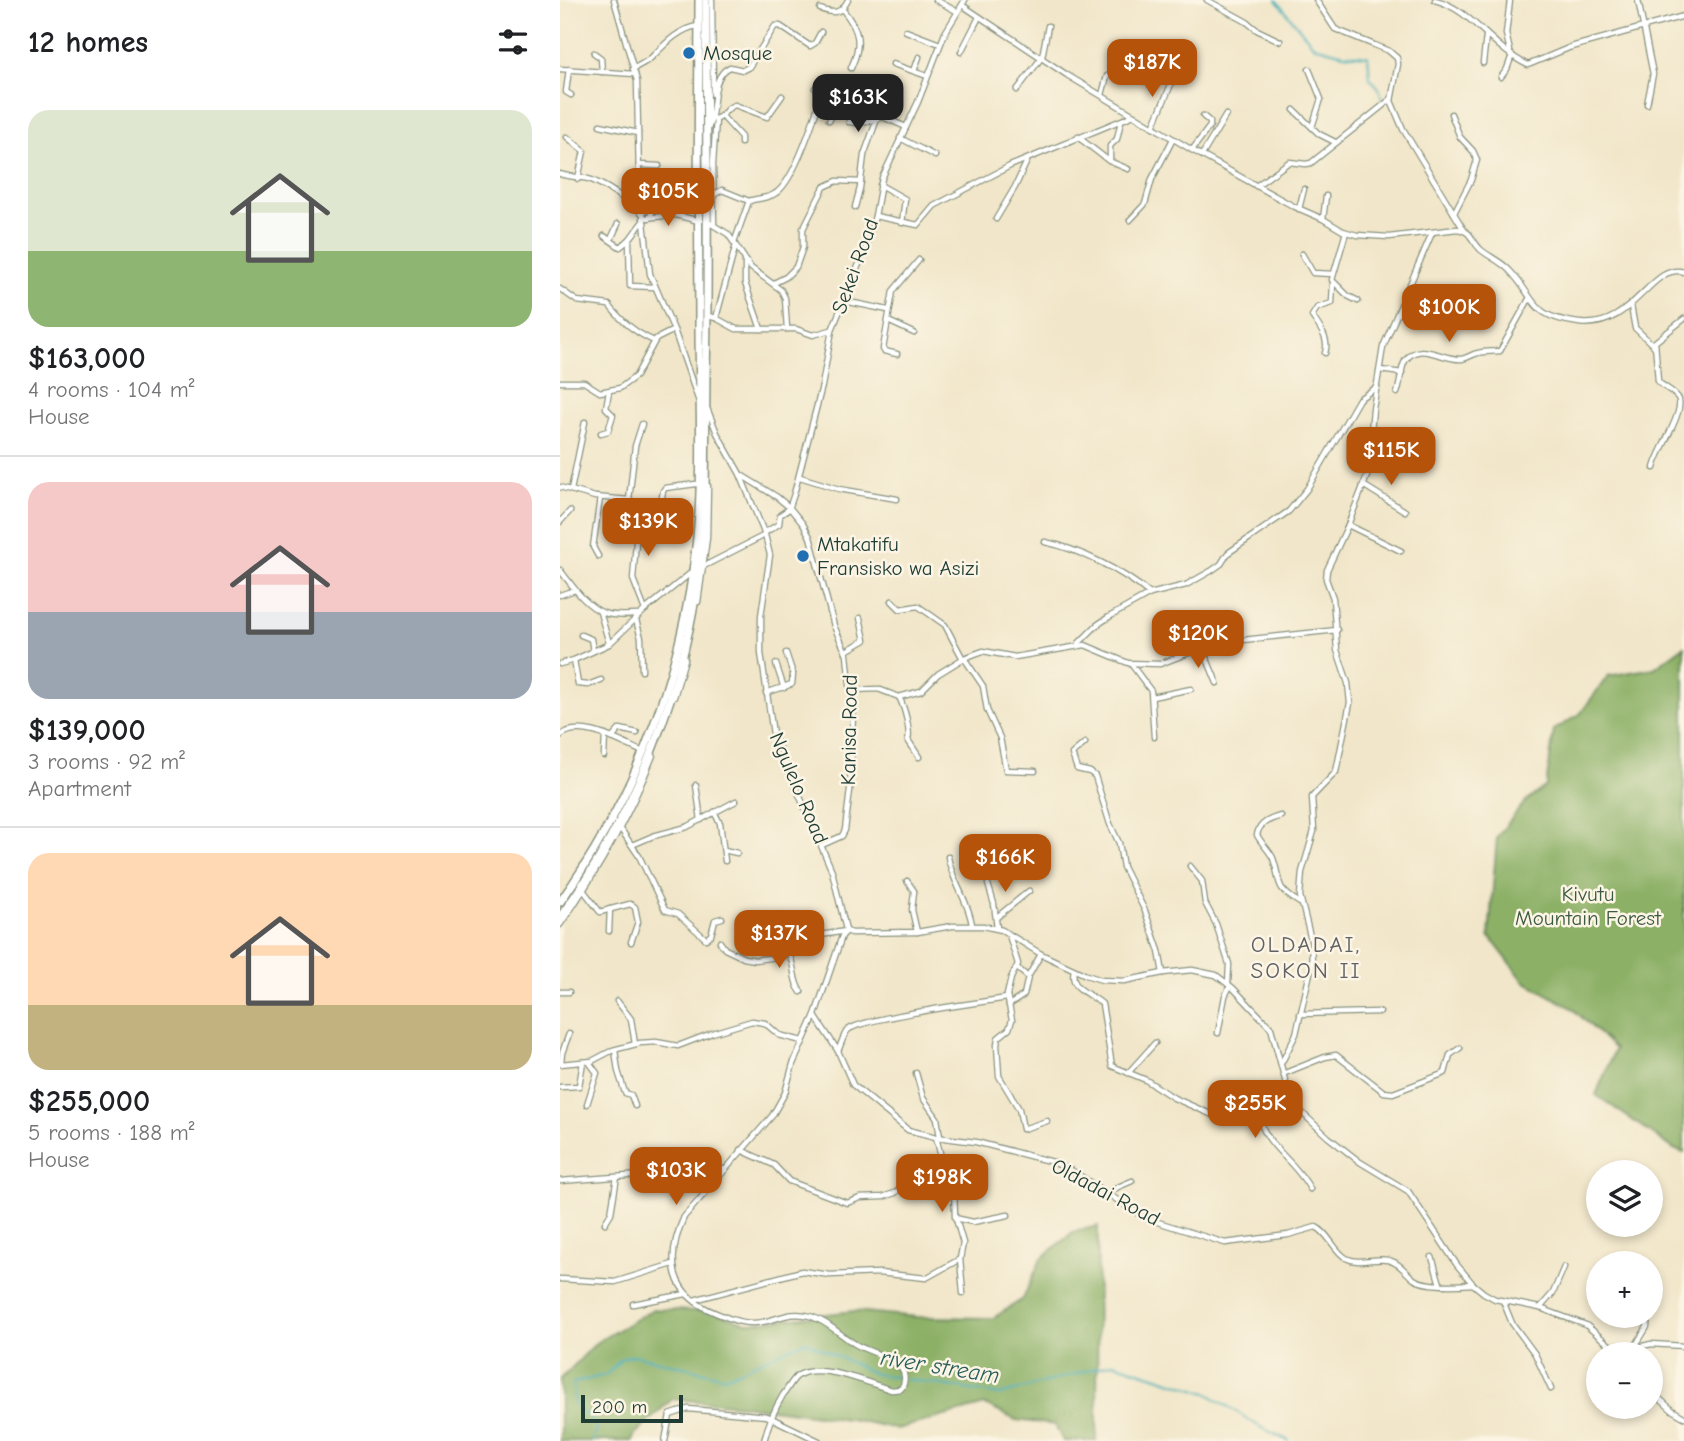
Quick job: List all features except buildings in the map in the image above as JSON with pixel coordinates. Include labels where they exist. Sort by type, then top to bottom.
[{"type":"highway","points":[[560,901],[599,841],[643,752],[671,674],[699,569],[703,337],[699,313],[699,0]]},
{"type":"highway","points":[[703,337],[711,316],[706,0]]},
{"type":"highway","points":[[699,313],[711,316]]},
{"type":"highway","points":[[560,917],[609,840],[644,767],[679,666],[699,569],[706,464],[702,403]]},
{"type":"street","name":"Ngulelo Road","points":[[614,0],[638,89],[639,165],[650,274],[702,403],[740,474],[764,534],[770,555],[760,628],[766,694],[776,745],[822,845],[832,871],[842,922],[848,931]]},
{"type":"street","points":[[712,0],[713,107],[717,118],[711,223],[728,234],[754,271],[774,283],[785,298],[787,329]]},
{"type":"street","points":[[820,9],[832,13],[843,10],[848,0]]},
{"type":"street","points":[[936,0],[958,12]]},
{"type":"street","points":[[1207,0],[1247,22],[1256,30],[1280,41]]},
{"type":"street","points":[[1316,0],[1335,29],[1396,56],[1398,62],[1391,99],[1401,127],[1464,230],[1480,249],[1510,271],[1529,299],[1547,314],[1581,323],[1605,321],[1631,305],[1662,275],[1674,270],[1684,272]]},
{"type":"street","points":[[1435,0],[1454,8],[1523,63],[1531,65],[1571,47],[1684,16]]},
{"type":"street","points":[[1501,77],[1512,54],[1506,39],[1510,0]]},
{"type":"street","points":[[1638,0],[1653,74],[1647,104]]},
{"type":"street","points":[[964,3],[979,17],[1173,139],[1346,232],[1390,237],[1464,230]]},
{"type":"street","name":"Sekei Road","points":[[560,664],[609,644],[645,610],[699,569],[778,524],[780,515],[789,507],[800,477],[822,386],[831,330],[866,247],[880,185],[918,102],[940,44],[964,3]]},
{"type":"street","points":[[843,10],[853,24],[859,42],[859,50],[851,68]]},
{"type":"street","points":[[961,52],[979,17]]},
{"type":"street","points":[[560,69],[634,71],[650,59],[657,49],[682,31],[698,26]]},
{"type":"street","points":[[713,107],[716,88],[726,69],[730,67],[743,70],[750,67],[775,26],[780,26],[810,46],[821,32]]},
{"type":"street","points":[[1017,90],[1042,57],[1048,26]]},
{"type":"street","points":[[906,31],[940,44]]},
{"type":"street","points":[[1483,63],[1486,35]]},
{"type":"street","points":[[594,53],[601,58],[602,72]]},
{"type":"street","points":[[914,71],[919,57]]},
{"type":"street","points":[[892,64],[927,76]]},
{"type":"street","points":[[569,69],[566,90],[571,95]]},
{"type":"street","points":[[1309,69],[1321,99],[1312,127]]},
{"type":"street","points":[[1102,95],[1107,76],[1119,74],[1121,70]]},
{"type":"street","points":[[1153,127],[1172,82]]},
{"type":"street","points":[[815,88],[851,112],[849,122],[858,123],[883,117],[906,127]]},
{"type":"street","points":[[714,195],[722,190],[749,201],[770,196],[781,187],[798,159],[822,93]]},
{"type":"street","points":[[707,131],[727,108],[735,105],[767,117],[782,96]]},
{"type":"street","points":[[1256,186],[1289,162],[1311,163],[1391,99]]},
{"type":"street","points":[[830,120],[842,105]]},
{"type":"street","points":[[1294,110],[1312,127],[1335,142]]},
{"type":"street","points":[[1451,114],[1460,138],[1473,151],[1477,160],[1471,180],[1454,213]]},
{"type":"street","points":[[875,216],[918,225],[934,206],[1010,166],[1134,115]]},
{"type":"street","points":[[1202,155],[1226,115]]},
{"type":"street","points":[[1192,150],[1210,126],[1210,122],[1203,116]]},
{"type":"street","points":[[717,118],[741,136],[741,143]]},
{"type":"street","points":[[855,207],[864,155],[877,119]]},
{"type":"street","points":[[1110,161],[1110,146],[1117,139],[1121,120]]},
{"type":"street","points":[[600,125],[638,133]]},
{"type":"street","points":[[567,137],[584,151],[578,179]]},
{"type":"street","points":[[1078,137],[1110,161],[1128,169]]},
{"type":"street","points":[[900,138],[935,156]]},
{"type":"street","points":[[1130,220],[1145,204],[1152,179],[1173,139]]},
{"type":"street","points":[[996,219],[1020,178],[1027,160]]},
{"type":"street","points":[[639,165],[659,166]]},
{"type":"street","points":[[560,174],[593,180],[621,195],[644,217],[676,215],[699,221]]},
{"type":"street","points":[[774,283],[786,277],[796,267],[803,247],[804,225],[824,187],[836,181],[861,182]]},
{"type":"street","points":[[880,185],[905,199],[902,223]]},
{"type":"street","points":[[1299,209],[1304,189]]},
{"type":"street","points":[[604,236],[618,247],[628,240],[661,196]]},
{"type":"street","points":[[1322,219],[1326,196]]},
{"type":"street","points":[[749,201],[711,316],[735,329],[796,329],[813,335],[831,330]]},
{"type":"street","points":[[611,239],[618,224]]},
{"type":"street","points":[[1325,353],[1327,345],[1312,316],[1317,308],[1332,303],[1333,274],[1346,232]]},
{"type":"street","points":[[1282,1063],[1292,1046],[1313,959],[1301,903],[1301,876],[1314,831],[1312,797],[1336,772],[1350,710],[1348,683],[1336,650],[1337,630],[1333,596],[1326,574],[1369,468],[1373,409],[1385,339],[1432,233]]},
{"type":"street","points":[[628,240],[630,286],[655,287]]},
{"type":"street","points":[[1302,254],[1313,273],[1333,274]]},
{"type":"street","points":[[745,260],[745,283],[761,329]]},
{"type":"street","points":[[897,354],[883,350],[892,291],[919,260]]},
{"type":"street","points":[[1334,283],[1358,301]]},
{"type":"street","points":[[560,289],[577,301],[609,305],[616,316],[654,341]]},
{"type":"street","points":[[1396,393],[1406,360],[1419,351],[1431,351],[1462,359],[1479,353],[1500,351],[1529,299]]},
{"type":"street","points":[[844,302],[888,310]]},
{"type":"street","points":[[1631,305],[1635,328],[1655,347]]},
{"type":"street","points":[[1654,468],[1674,422],[1679,403],[1676,395],[1658,381],[1656,341],[1684,319]]},
{"type":"street","points":[[888,321],[914,333]]},
{"type":"street","points":[[560,382],[584,382],[596,391],[620,388],[633,380],[654,341],[674,330]]},
{"type":"street","points":[[1380,370],[1402,373]]},
{"type":"street","points":[[1077,646],[1097,625],[1150,594],[1197,580],[1221,564],[1232,550],[1289,511],[1307,489],[1359,399],[1378,386]]},
{"type":"street","points":[[601,433],[608,431],[613,415],[606,408],[609,391]]},
{"type":"street","points":[[571,490],[585,422]]},
{"type":"street","points":[[628,500],[635,446],[642,424]]},
{"type":"street","points":[[706,434],[717,433]]},
{"type":"street","name":"Kanisa Road","points":[[740,474],[777,496],[803,524],[810,537],[828,609],[846,651],[853,691],[850,788],[845,830],[842,836],[822,845]]},
{"type":"street","points":[[800,477],[839,489],[897,499]]},
{"type":"street","points":[[560,487],[600,498],[628,500],[639,505],[660,504],[663,491],[667,488],[696,484]]},
{"type":"street","points":[[1363,485],[1405,511]]},
{"type":"street","points":[[598,556],[593,547],[600,498]]},
{"type":"street","points":[[639,505],[633,579],[645,610]]},
{"type":"street","points":[[560,522],[570,511]]},
{"type":"street","points":[[1348,525],[1401,551]]},
{"type":"street","points":[[1045,542],[1066,546],[1073,552],[1130,579],[1150,594]]},
{"type":"street","points":[[560,925],[584,891],[620,828],[647,771],[675,695],[689,645],[699,569]]},
{"type":"street","points":[[560,570],[575,590],[600,611],[638,617],[642,671]]},
{"type":"street","points":[[560,595],[575,590]]},
{"type":"street","points":[[892,601],[900,609],[918,606],[943,623],[983,686],[987,710],[1000,738],[1006,770],[1035,771]]},
{"type":"street","points":[[600,611],[609,644]]},
{"type":"street","points":[[846,651],[865,640],[860,618]]},
{"type":"street","points":[[853,691],[878,689],[899,697],[921,691],[936,675],[963,658],[983,651],[1015,657],[1090,646],[1131,663],[1160,664],[1219,643],[1337,630]]},
{"type":"street","points":[[581,635],[592,639],[593,651]]},
{"type":"street","points":[[1202,647],[1217,683]]},
{"type":"street","points":[[766,694],[790,685],[793,677],[786,653]]},
{"type":"street","points":[[574,660],[578,684],[585,685],[601,680]]},
{"type":"street","points":[[1131,663],[1151,691],[1154,737]]},
{"type":"street","points":[[776,664],[784,688]]},
{"type":"street","points":[[1152,697],[1191,689]]},
{"type":"street","points":[[899,697],[910,733],[908,740],[919,757]]},
{"type":"street","points":[[612,738],[620,729],[637,733]]},
{"type":"street","points":[[560,733],[587,730],[643,752]]},
{"type":"street","points":[[604,756],[605,735]]},
{"type":"street","points":[[1085,743],[1072,754],[1075,766],[1095,776],[1119,844],[1124,867],[1159,951],[1163,973]]},
{"type":"street","points":[[696,785],[701,820]]},
{"type":"street","points":[[632,845],[701,820],[736,801]]},
{"type":"street","points":[[715,812],[720,823],[725,861]]},
{"type":"street","points":[[1281,816],[1269,819],[1256,835],[1272,857],[1283,892],[1301,903]]},
{"type":"street","points":[[620,828],[632,845],[665,910],[678,914],[706,939],[711,935],[715,920],[722,918]]},
{"type":"street","points":[[724,850],[737,853]]},
{"type":"street","points":[[948,858],[954,881],[969,909],[972,925]]},
{"type":"street","points":[[1190,866],[1202,881],[1205,902],[1216,924],[1228,964],[1229,985],[1218,1033]]},
{"type":"street","points":[[907,881],[914,893],[912,910],[917,932]]},
{"type":"street","points":[[988,884],[997,928]]},
{"type":"street","points":[[584,891],[597,911],[630,904],[635,906],[638,922],[631,942]]},
{"type":"street","points":[[996,917],[1029,891]]},
{"type":"street","points":[[609,931],[610,909]]},
{"type":"street","points":[[720,942],[725,948],[748,960],[781,957],[797,942],[808,937],[848,931],[917,932],[972,925],[997,928],[1009,933],[1041,954],[1093,978],[1117,982],[1163,973],[1204,972],[1216,975],[1271,1028],[1291,1100],[1311,1122],[1350,1155],[1408,1191],[1457,1265],[1473,1284],[1488,1296],[1540,1308],[1586,1325],[1606,1342]]},
{"type":"street","points":[[764,1441],[771,1418],[795,1378],[803,1373],[836,1373],[892,1390],[901,1389],[904,1379],[898,1365],[810,1316],[787,1314],[748,1323],[704,1308],[686,1294],[673,1264],[676,1237],[684,1217],[782,1101],[842,936],[848,931]]},
{"type":"street","points":[[1009,933],[1017,956],[1017,968],[1011,978],[1008,1001],[1012,1020],[1009,1029],[997,1041],[999,1076],[1019,1109],[1023,1129],[1047,1121]]},
{"type":"street","points":[[788,952],[795,965],[796,984],[801,992]]},
{"type":"street","points":[[838,1051],[846,1032],[853,1027],[902,1014],[1008,1001],[1024,995],[1028,977],[1041,954]]},
{"type":"street","points":[[1017,968],[1028,977]]},
{"type":"street","points":[[1074,970],[1073,976],[1079,988],[1102,1004],[1112,1066],[1214,1116]]},
{"type":"street","points":[[560,992],[569,992]]},
{"type":"street","points":[[617,1001],[631,1019],[635,1044]]},
{"type":"street","points":[[1300,1014],[1380,1012]]},
{"type":"street","name":"Oldadai Road","points":[[815,1015],[838,1051],[853,1085],[908,1130],[976,1142],[1053,1162],[1074,1172],[1145,1218],[1225,1243],[1288,1235],[1316,1227],[1323,1231],[1346,1258],[1358,1261],[1389,1260],[1419,1281],[1473,1284]]},
{"type":"street","points":[[569,1034],[561,1064],[586,1061],[635,1044],[654,1041],[678,1046],[712,1032],[752,1021],[765,1023],[779,1035],[802,1041]]},
{"type":"street","points":[[1128,1073],[1155,1043]]},
{"type":"street","points":[[1284,1073],[1336,1055],[1384,1092],[1393,1093],[1445,1073],[1450,1055],[1460,1048]]},
{"type":"street","points":[[615,1050],[624,1092],[631,1095],[635,1106]]},
{"type":"street","points":[[560,1087],[579,1086],[586,1061]]},
{"type":"street","points":[[586,1061],[597,1073],[587,1104]]},
{"type":"street","points":[[916,1073],[923,1098],[937,1118],[945,1173],[955,1187],[956,1218],[963,1243],[960,1259],[963,1293]]},
{"type":"street","points":[[1291,1100],[1266,1115],[1262,1126],[1282,1154],[1303,1174],[1310,1189]]},
{"type":"street","points":[[741,1150],[774,1165],[789,1181],[847,1203],[860,1198],[888,1196],[898,1191],[909,1178],[945,1173]]},
{"type":"street","points":[[560,1181],[725,1169]]},
{"type":"street","points":[[605,1223],[611,1213],[617,1177]]},
{"type":"street","points":[[1108,1194],[1132,1181]]},
{"type":"street","points":[[956,1218],[980,1221],[997,1215],[1008,1215]]},
{"type":"street","points":[[1432,1257],[1440,1284]]},
{"type":"street","points":[[694,1301],[802,1271],[830,1275],[879,1273],[926,1278],[960,1259]]},
{"type":"street","points":[[560,1279],[611,1283],[673,1264]]},
{"type":"street","points":[[1540,1308],[1553,1293],[1564,1267]]},
{"type":"street","points":[[633,1304],[686,1294]]},
{"type":"street","points":[[1503,1301],[1512,1323],[1535,1354],[1551,1389]]},
{"type":"street","points":[[1663,1344],[1684,1346]]},
{"type":"street","points":[[1663,1402],[1684,1417]]},
{"type":"street","points":[[665,1441],[670,1415],[684,1409],[771,1418],[819,1441]]},
{"type":"green space","name":"Kivutu Mountain Forest","points":[[1684,646],[1684,1153],[1674,1149],[1596,1095],[1615,1049],[1572,1008],[1524,981],[1489,936],[1497,837],[1525,802],[1546,786],[1554,730],[1580,714],[1608,676],[1654,668]]},
{"type":"green space","points":[[1098,1226],[1097,1441],[1063,1441],[1055,1425],[1016,1420],[985,1405],[897,1429],[855,1420],[672,1399],[635,1434],[632,1441],[560,1441],[560,1380],[597,1342],[653,1309],[714,1312],[748,1323],[854,1311],[917,1317],[993,1318],[1023,1299],[1041,1259],[1073,1232]]},
{"type":"waterway","points":[[1276,0],[1314,46],[1344,54],[1368,56],[1370,78],[1379,88],[1382,99]]},
{"type":"waterway","name":"river stream","points":[[593,1441],[596,1428],[591,1419],[575,1406],[573,1383],[606,1375],[622,1358],[634,1355],[725,1377],[805,1341],[875,1374],[902,1378]]},
{"type":"waterway","name":"river stream","points":[[907,1379],[1000,1395],[1114,1363],[1207,1393],[1260,1427],[1289,1441]]},
{"type":"place","name":"Mosque","points":[[689,53]]},
{"type":"place","name":"Mtakatifu Fransisko wa Asizi","points":[[803,556]]},
{"type":"district","name":"OLDADAI, SOKON II","points":[[1306,957]]}]
